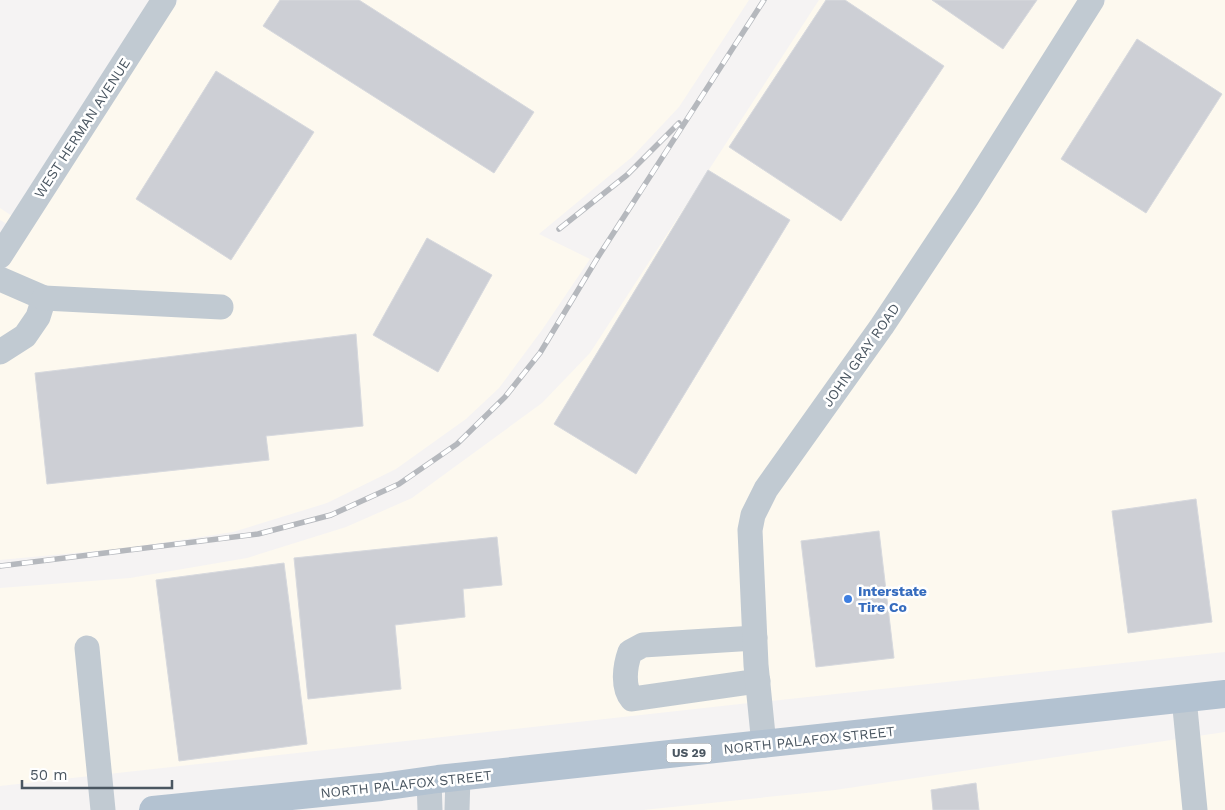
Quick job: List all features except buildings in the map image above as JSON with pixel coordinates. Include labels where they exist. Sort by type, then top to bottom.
[{"type":"main road","name":"NORTH PALAFOX STREET","points":[[154,810],[1225,694]]},
{"type":"street","name":"WEST HERMAN AVENUE","points":[[4,243],[164,0]]},
{"type":"street","name":"JOHN GRAY ROAD","points":[[764,744],[755,638],[750,530],[753,515],[766,489],[898,302],[967,198],[1092,0]]},
{"type":"street","points":[[0,279],[44,298],[221,307]]},
{"type":"street","points":[[0,352],[26,336],[38,317],[44,298]]},
{"type":"street","points":[[755,638],[643,644],[630,652],[626,663],[626,692],[632,699],[758,681]]},
{"type":"street","points":[[87,648],[103,810]]},
{"type":"street","points":[[1184,698],[1195,810]]},
{"type":"street","points":[[457,810],[458,777]]},
{"type":"street","points":[[429,780],[430,810]]},
{"type":"shaded area","points":[[178,0],[749,0],[679,107],[632,157],[539,234],[590,259],[542,330],[499,388],[466,419],[396,469],[327,503],[233,532],[128,548],[0,560],[0,278]]},
{"type":"shaded area","points":[[819,0],[1079,0],[957,192],[872,320],[762,476],[749,703],[0,786],[0,588],[130,578],[247,558],[346,527],[412,498],[542,403],[590,353]]},
{"type":"shaded area","points":[[1106,0],[1225,0],[1225,652],[771,701],[762,532],[764,520],[776,495],[977,205]]},
{"type":"shaded area","points":[[0,208],[12,216],[7,224],[0,220]]},
{"type":"shaded area","points":[[1225,732],[1225,810],[643,810],[835,790]]},
{"type":"railway","points":[[0,566],[258,534],[331,515],[399,484],[457,444],[505,397],[540,353],[598,257],[764,0]]},
{"type":"railway","points":[[559,229],[627,175],[679,123]]},
{"type":"place","name":"Interstate Tire Co","points":[[848,599]]}]
